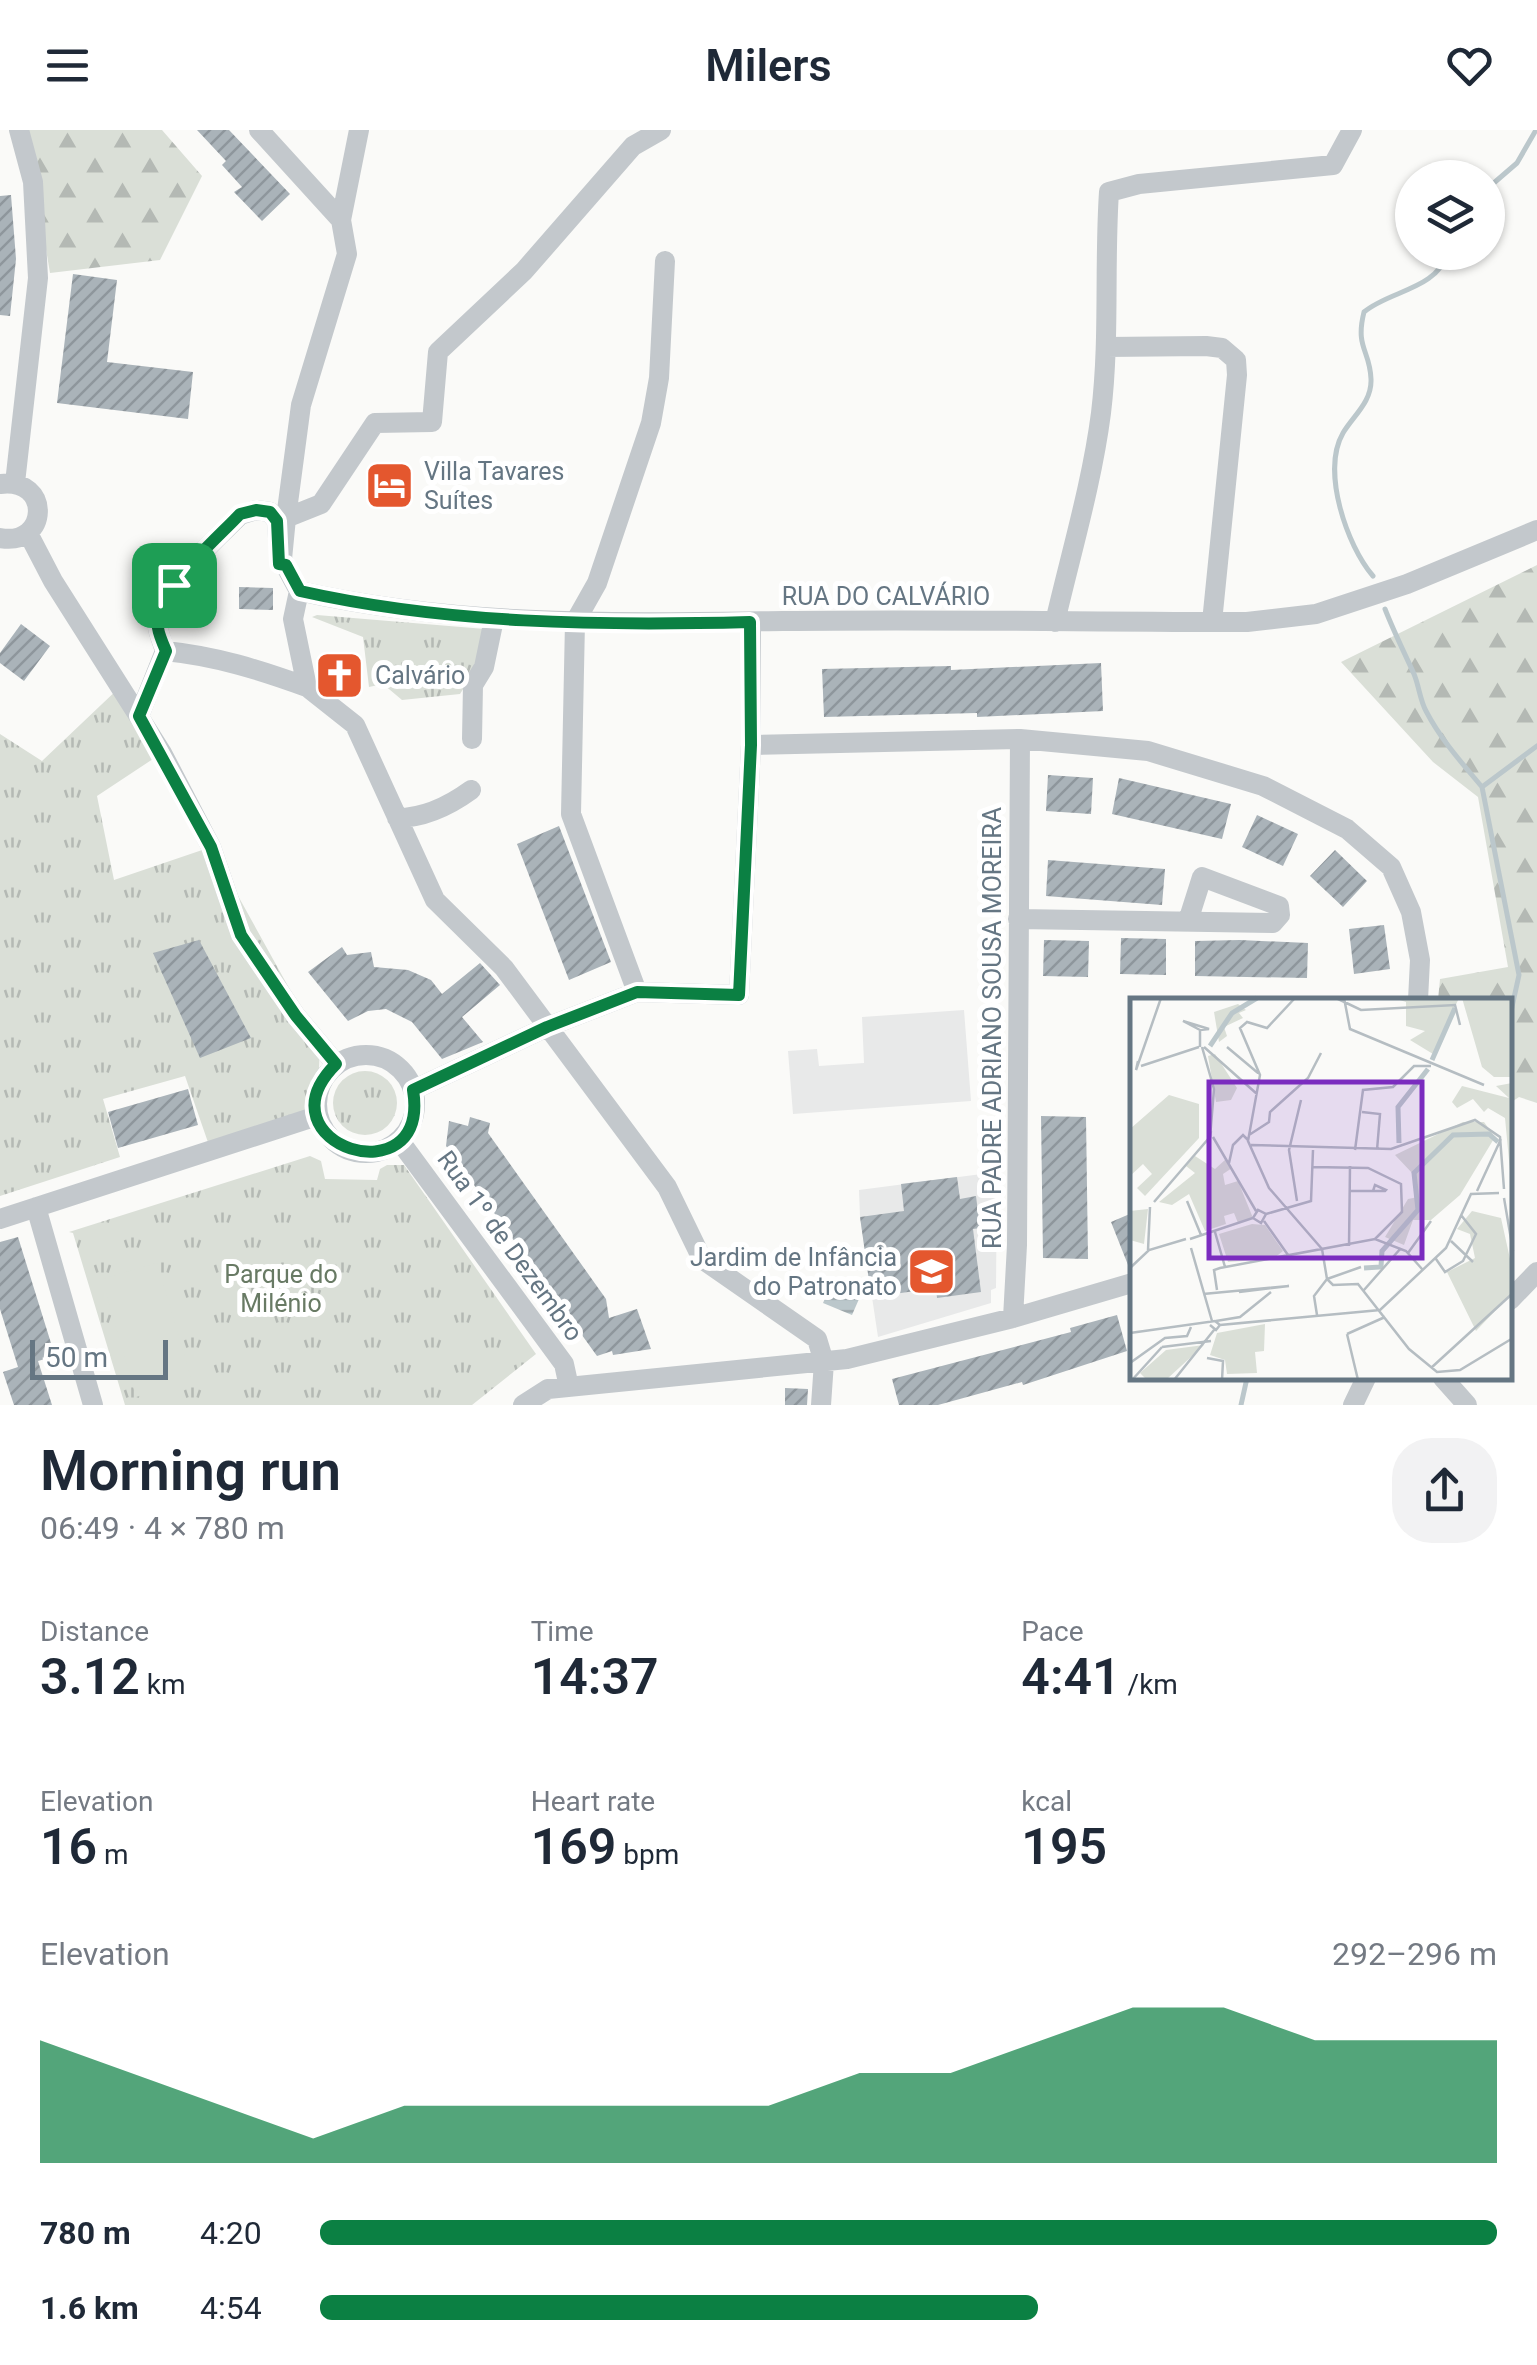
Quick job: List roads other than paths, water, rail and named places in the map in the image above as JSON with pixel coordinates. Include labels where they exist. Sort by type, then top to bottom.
[{"type":"street","points":[[0,538],[14,540],[28,533],[38,516],[38,505],[30,490],[8,483],[38,278],[33,182],[19,130]]},
{"type":"street","points":[[258,130],[342,220]]},
{"type":"street","points":[[307,688],[293,619],[300,591],[282,559],[301,405],[347,254],[342,220],[360,130]]},
{"type":"street","points":[[286,518],[321,504],[375,423],[432,422],[438,352],[524,271],[634,146],[662,130]]},
{"type":"street","points":[[1055,622],[1101,416],[1109,192],[1139,184],[1333,165],[1352,130]]},
{"type":"street","points":[[637,992],[571,814],[575,622],[597,584],[650,423],[659,378],[664,261]]},
{"type":"street","points":[[1106,347],[1206,346],[1222,348],[1236,360],[1212,622]]},
{"type":"street","points":[[139,716],[166,651],[158,626],[162,605],[174,585],[240,514],[270,512],[277,521],[279,564],[286,565]]},
{"type":"street","name":"RUA DO CALVÁRIO","points":[[300,591],[358,604],[494,619],[575,622],[1212,622],[1316,614],[1407,584],[1537,530]]},
{"type":"street","points":[[28,533],[52,581],[139,716],[211,847],[241,935],[296,1016],[336,1064]]},
{"type":"street","points":[[472,739],[473,685],[484,666],[494,619]]},
{"type":"street","points":[[413,1090],[547,1027],[637,992],[739,995],[751,745],[750,622]]},
{"type":"street","points":[[166,651],[204,655],[260,669],[307,688],[355,725],[434,900],[504,968],[667,1187],[702,1259],[817,1340],[824,1362],[821,1405]]},
{"type":"street","points":[[751,745],[1020,739],[1148,751],[1263,786],[1347,830],[1391,867],[1404,894],[1420,960],[1418,998]]},
{"type":"street","name":"RUA PADRE ADRIANO SOUSA MOREIRA","points":[[1013,1318],[1017,1245],[1020,739]]},
{"type":"street","points":[[397,818],[451,804],[471,790]]},
{"type":"street","points":[[1018,919],[1188,922]]},
{"type":"street","points":[[350,1057],[381,1057],[406,1076],[413,1090],[413,1117],[399,1140],[377,1152],[348,1150],[324,1130],[318,1116],[319,1087],[336,1064],[350,1057]]},
{"type":"street","points":[[0,1219],[318,1116]]},
{"type":"street","name":"Rua 1º de Dezembro","points":[[399,1140],[564,1364],[569,1387]]},
{"type":"street","points":[[36,1208],[93,1405]]},
{"type":"street","points":[[1512,1298],[1537,1272]]},
{"type":"street","points":[[524,1405],[548,1389],[824,1362],[1013,1318],[1130,1284]]},
{"type":"street","points":[[1353,1405],[1365,1380]]},
{"type":"street","points":[[1445,1380],[1467,1405]]},
{"type":"waterway","points":[[1505,173],[1517,163],[1536,130]]},
{"type":"waterway","points":[[1373,576],[1346,528],[1335,467],[1343,433],[1365,402],[1370,387],[1370,369],[1361,334],[1364,312],[1423,282],[1438,270]]},
{"type":"waterway","points":[[1385,609],[1426,711],[1482,787]]},
{"type":"waterway","points":[[1512,1007],[1519,975],[1482,787],[1537,746]]},
{"type":"waterway","points":[[1241,1405],[1247,1380]]},
{"type":"place","name":"Villa Tavares Suítes","points":[[389,485]]},
{"type":"place","name":"Calvário","points":[[340,675]]},
{"type":"place","name":"Jardim de Infância do Patronato","points":[[932,1271]]},
{"type":"park label","name":"Parque do Milénio","points":[[281,1288]]}]
